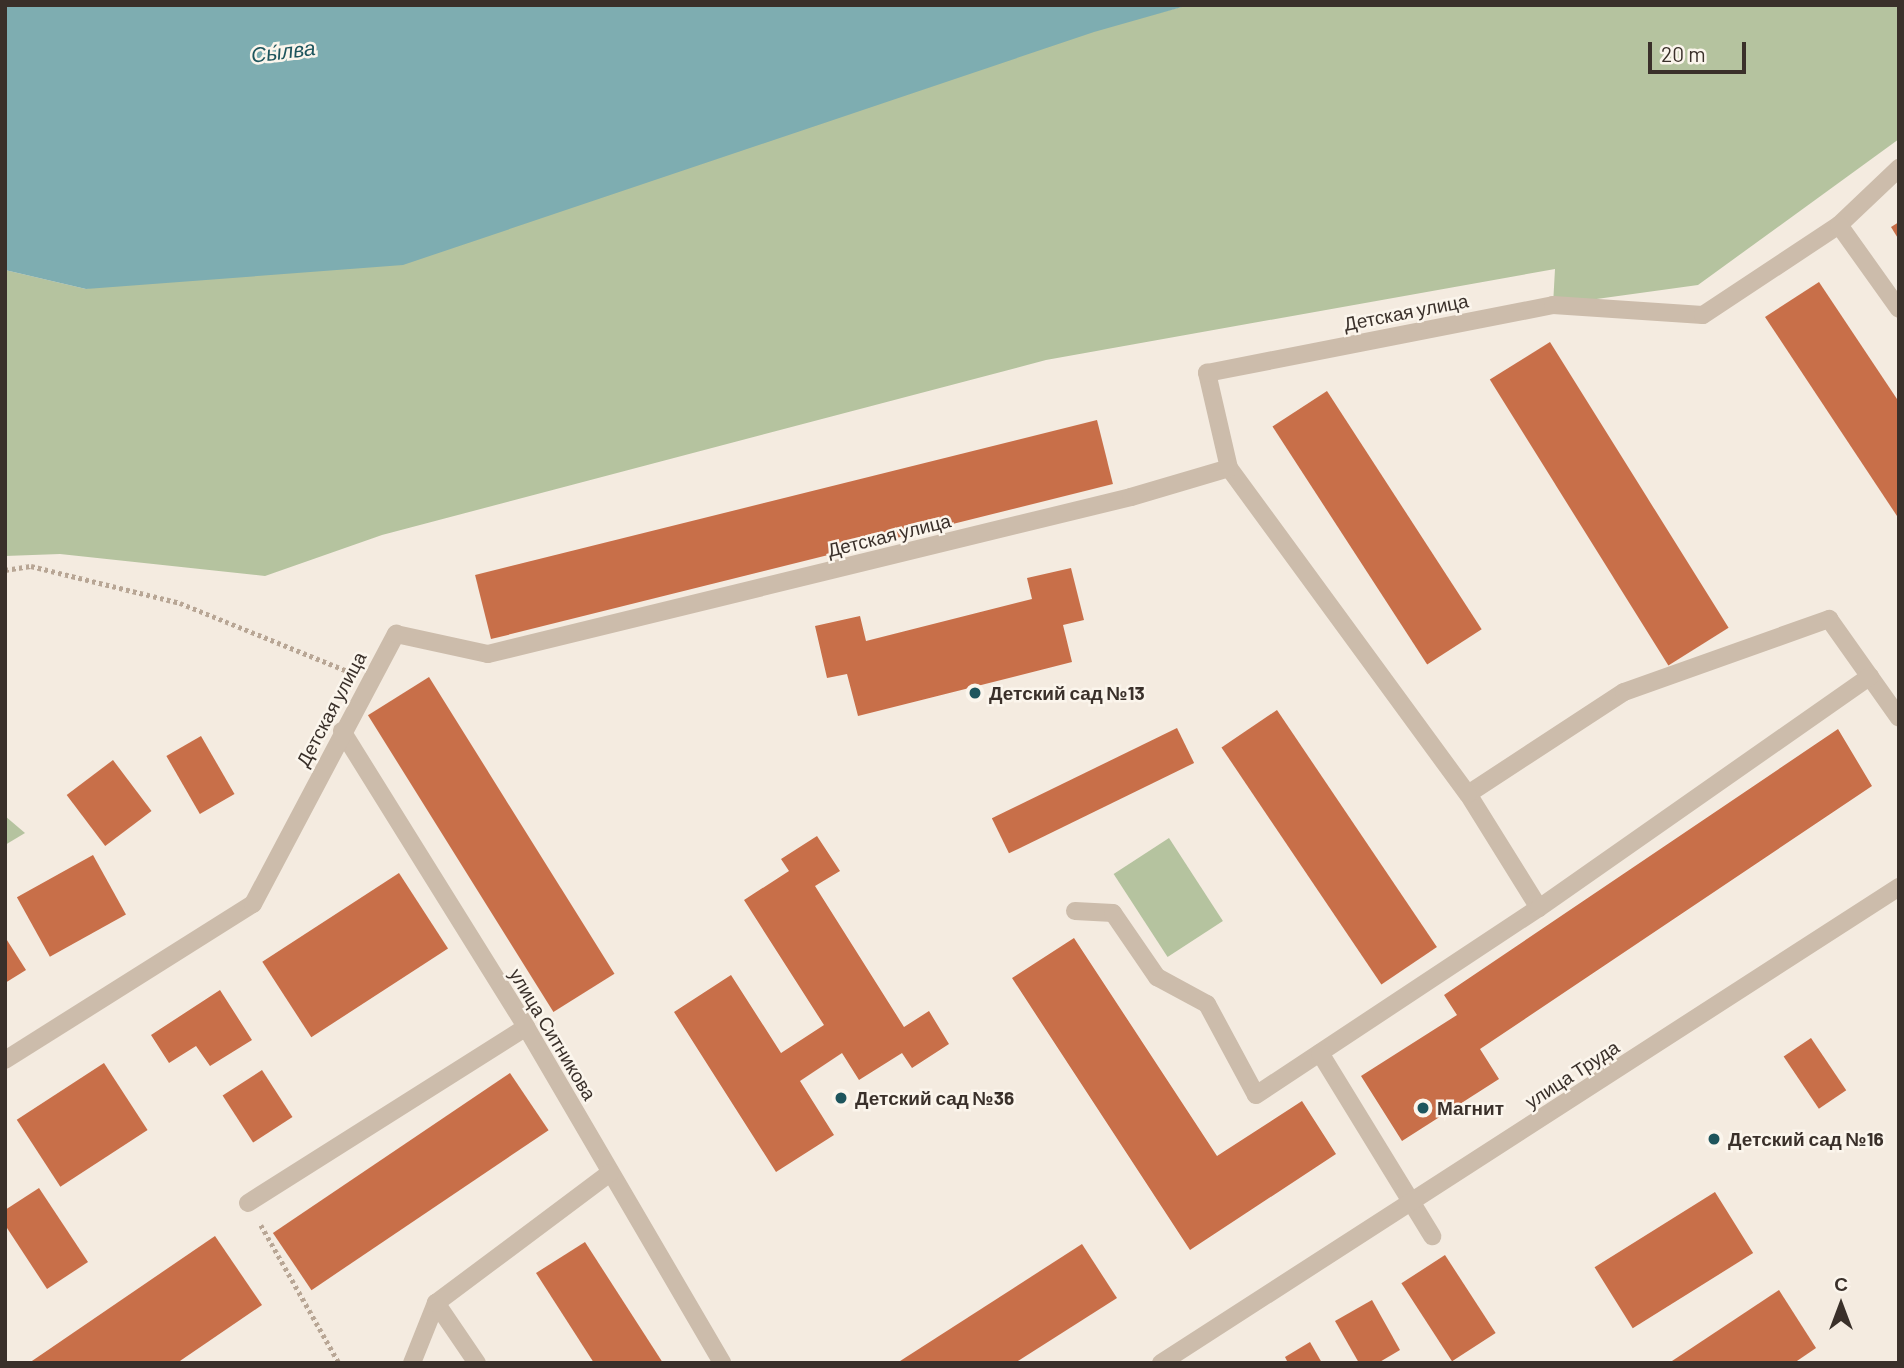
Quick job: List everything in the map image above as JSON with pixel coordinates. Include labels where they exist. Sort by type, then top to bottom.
[{"type":"street","points":[[1899,168],[1839,225],[1899,309]]},
{"type":"street","name":"Детская улица","points":[[5,1060],[253,904],[342,731],[396,634],[488,654],[1131,497],[1229,468],[1207,373],[1553,305],[1703,315],[1839,225]]},
{"type":"street","points":[[1229,468],[1468,794],[1539,908]]},
{"type":"street","points":[[1468,794],[1624,692],[1829,620],[1899,718]]},
{"type":"street","points":[[1075,911],[1113,914],[1157,977],[1207,1003],[1256,1095],[1539,908],[1870,676]]},
{"type":"street","name":"улица Ситникова","points":[[342,731],[526,1027],[722,1363]]},
{"type":"street","name":"улица Труда","points":[[1161,1363],[1899,887]]},
{"type":"street","points":[[248,1203],[526,1027]]},
{"type":"street","points":[[1320,1053],[1432,1236]]},
{"type":"street","points":[[412,1363],[436,1303],[610,1173]]},
{"type":"street","points":[[436,1303],[477,1363]]},
{"type":"path","points":[[5,570],[31,566],[180,603],[370,681]]},
{"type":"path","points":[[248,1203],[339,1363]]},
{"type":"green space","points":[[1189,5],[1899,5],[1899,139],[1698,285],[1553,305],[1555,269],[1046,360],[382,535],[265,576],[60,554],[5,556],[5,270],[86,289]]},
{"type":"green space","points":[[5,816],[25,833],[5,845]]},
{"type":"green space","points":[[1169,838],[1223,921],[1168,957],[1114,874]]},
{"type":"water","name":"Сы́лва","points":[[5,5],[1189,5],[1094,32],[403,265],[86,289],[5,270]]},
{"type":"building","points":[[1899,222],[1899,240],[1891,227]]},
{"type":"building","points":[[1819,282],[1899,402],[1899,519],[1765,317]]},
{"type":"building","points":[[1550,342],[1729,628],[1668,665],[1490,380]]},
{"type":"building","points":[[1327,391],[1482,629],[1427,665],[1272,426]]},
{"type":"building","points":[[1097,420],[1113,484],[491,639],[475,575]]},
{"type":"building","points":[[1071,568],[1084,620],[1063,625],[1072,662],[858,716],[847,674],[827,678],[815,626],[860,616],[866,641],[1032,599],[1027,578]]},
{"type":"building","points":[[429,677],[614,974],[553,1012],[368,715]]},
{"type":"building","points":[[1277,710],[1437,947],[1381,985],[1221,747]]},
{"type":"building","points":[[1177,728],[1194,763],[1009,853],[992,818]]},
{"type":"building","points":[[1838,729],[1872,786],[1480,1049],[1499,1079],[1402,1141],[1361,1076],[1457,1015],[1444,995]]},
{"type":"building","points":[[201,736],[234,794],[200,814],[166,756]]},
{"type":"building","points":[[113,760],[152,811],[105,846],[67,795]]},
{"type":"building","points":[[817,836],[840,871],[815,886],[904,1027],[929,1011],[949,1044],[912,1068],[902,1053],[859,1080],[842,1053],[800,1081],[834,1135],[776,1172],[674,1012],[731,975],[781,1053],[824,1025],[744,900],[789,871],[781,859]]},
{"type":"building","points":[[93,855],[126,914],[50,957],[17,897]]},
{"type":"building","points":[[399,873],[448,948],[311,1037],[262,962]]},
{"type":"building","points":[[5,937],[26,970],[5,983]]},
{"type":"building","points":[[1074,938],[1217,1156],[1302,1101],[1336,1154],[1190,1250],[1012,978]]},
{"type":"building","points":[[220,990],[252,1040],[210,1066],[196,1046],[169,1063],[151,1035]]},
{"type":"building","points":[[1811,1038],[1846,1090],[1819,1109],[1784,1056]]},
{"type":"building","points":[[104,1063],[148,1130],[60,1187],[17,1120]]},
{"type":"building","points":[[262,1070],[292,1117],[253,1143],[223,1096]]},
{"type":"building","points":[[510,1073],[549,1130],[311,1290],[273,1233]]},
{"type":"building","points":[[39,1188],[88,1262],[47,1289],[5,1225],[5,1210]]},
{"type":"building","points":[[1715,1192],[1753,1253],[1633,1328],[1595,1267]]},
{"type":"building","points":[[215,1236],[262,1305],[177,1363],[29,1363]]},
{"type":"building","points":[[585,1242],[663,1363],[594,1363],[536,1273]]},
{"type":"building","points":[[1082,1244],[1117,1298],[1015,1363],[897,1363]]},
{"type":"building","points":[[1445,1255],[1496,1333],[1452,1361],[1401,1283]]},
{"type":"building","points":[[1779,1290],[1816,1348],[1794,1363],[1669,1363]]},
{"type":"building","points":[[1372,1300],[1400,1350],[1378,1363],[1359,1363],[1335,1321]]},
{"type":"building","points":[[1310,1342],[1322,1363],[1288,1363],[1285,1357]]},
{"type":"place","name":"Детский сад №13","points":[[975,693]]},
{"type":"place","name":"Детский сад №36","points":[[841,1098]]},
{"type":"place","name":"Магнит","points":[[1423,1108]]},
{"type":"place","name":"Детский сад №16","points":[[1714,1139]]}]
